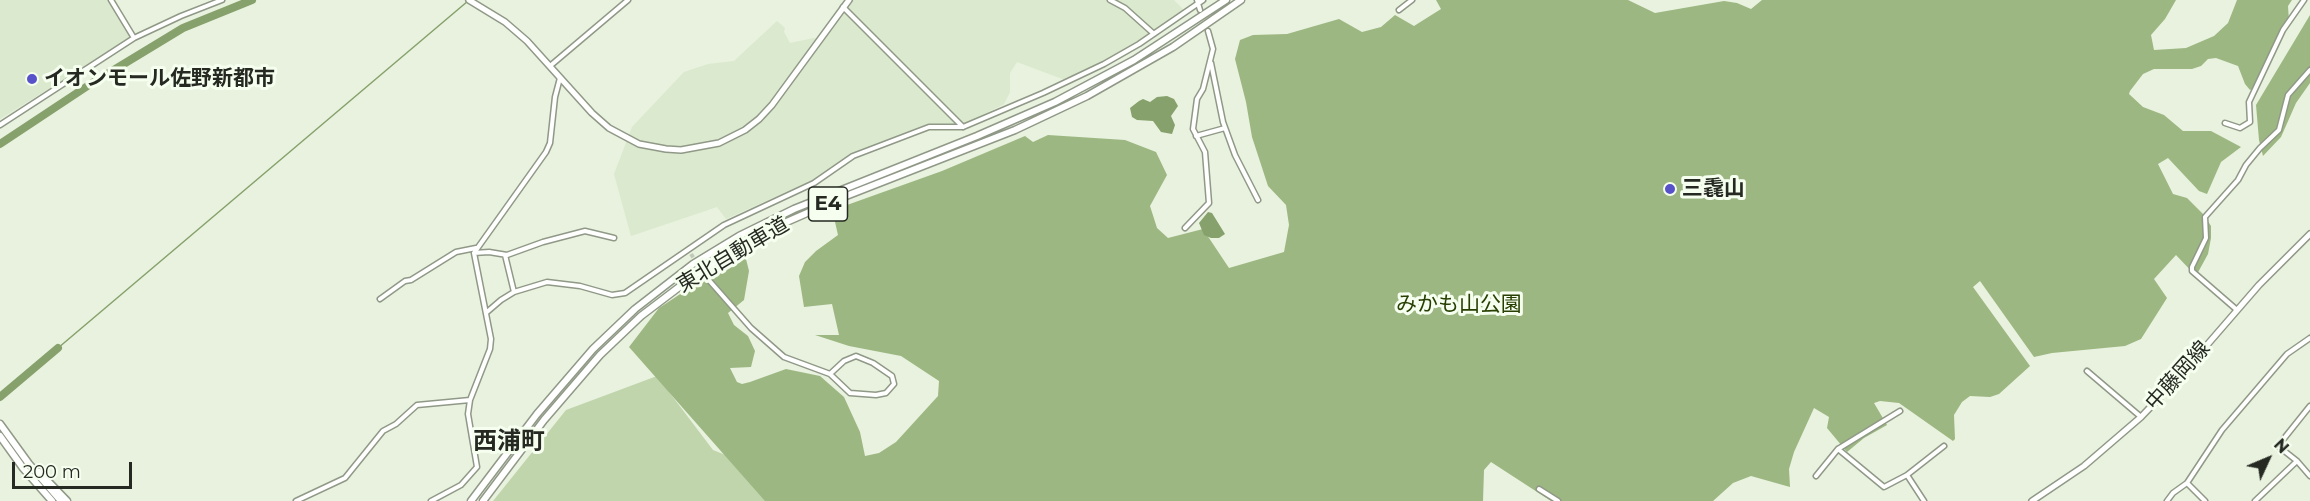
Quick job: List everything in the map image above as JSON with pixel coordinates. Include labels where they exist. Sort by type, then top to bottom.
[{"type":"highway","name":"東北自動車道","points":[[471,501],[537,414],[593,349],[635,309],[693,264],[739,236],[794,209],[1003,125],[1074,93],[1143,55],[1226,0]]},
{"type":"highway","name":"東北自動車道","points":[[483,501],[551,412],[600,356],[641,316],[699,272],[782,224],[846,196],[1015,130],[1087,96],[1165,52],[1241,0]]},
{"type":"highway","points":[[0,424],[29,464],[61,501]]},
{"type":"highway","points":[[0,436],[23,468],[52,501]]},
{"type":"highway","points":[[29,464],[45,477],[67,501]]},
{"type":"main road","points":[[470,0],[516,31],[600,121],[627,139],[666,149],[681,150],[706,146],[737,135],[759,119],[776,100],[849,0]]},
{"type":"main road","name":"中藤岡線","points":[[2032,501],[2084,466],[2141,417],[2280,262],[2310,234]]},
{"type":"street","points":[[111,0],[134,38]]},
{"type":"street","points":[[0,125],[134,38],[222,0]]},
{"type":"street","points":[[550,66],[628,0]]},
{"type":"street","points":[[1110,0],[1125,8],[1154,34]]},
{"type":"street","points":[[487,312],[514,292],[548,282],[580,286],[612,294],[625,293],[690,252],[724,225],[814,183],[853,156],[929,127],[963,127],[1104,64],[1154,34],[1203,0]]},
{"type":"street","points":[[1399,10],[1412,0]]},
{"type":"street","points":[[2225,123],[2240,128],[2250,122],[2249,102],[2283,30],[2304,0]]},
{"type":"street","points":[[1197,2],[1200,10]]},
{"type":"street","points":[[843,7],[963,127]]},
{"type":"street","points":[[1185,228],[1209,203],[1205,152],[1193,129],[1197,99],[1203,89],[1213,49],[1208,31]]},
{"type":"street","points":[[1211,62],[1225,128],[1235,155],[1258,200]]},
{"type":"street","points":[[2237,310],[2192,271],[2206,238],[2205,218],[2238,180],[2246,165],[2260,148],[2279,130],[2288,95],[2310,70]]},
{"type":"street","points":[[475,250],[546,152],[550,143],[555,97],[561,78]]},
{"type":"street","points":[[1196,135],[1225,128]]},
{"type":"street","points":[[380,299],[405,281],[411,280],[456,252],[475,250],[505,255],[585,231],[614,238]]},
{"type":"street","points":[[431,501],[461,485],[477,467],[468,414],[470,399],[490,349],[491,339],[475,250]]},
{"type":"street","points":[[505,255],[514,292]]},
{"type":"street","points":[[707,278],[725,302],[778,353],[797,363],[830,374],[846,390],[871,396],[886,393],[894,384],[892,376],[873,363],[856,356],[844,361],[830,374]]},
{"type":"street","points":[[2167,501],[2173,493],[2187,483],[2222,430],[2287,354],[2310,338]]},
{"type":"street","points":[[2087,371],[2141,417]]},
{"type":"street","points":[[296,501],[345,478],[383,431],[396,424],[417,405],[470,399]]},
{"type":"street","points":[[2310,406],[2278,446],[2297,461],[2310,476]]},
{"type":"street","points":[[1816,476],[1838,449],[1900,411]]},
{"type":"street","points":[[1838,449],[1884,487],[1907,475],[1944,446]]},
{"type":"street","points":[[2255,501],[2297,461]]},
{"type":"street","points":[[1907,475],[1924,501]]},
{"type":"street","points":[[2187,483],[2205,501]]},
{"type":"street","points":[[1539,489],[1558,501]]},
{"type":"shaded area","name":"イオンモール佐野新都市","points":[[0,0],[108,0],[129,34],[129,39],[0,119]]},
{"type":"shaded area","points":[[853,0],[1174,0],[1184,10],[1119,53],[1065,80],[1017,62],[1010,73],[1010,92],[1004,104],[967,123],[939,126],[928,124],[856,152],[815,179],[726,219],[717,207],[631,236],[614,174],[632,127],[684,72],[708,64],[734,61],[777,21],[785,28],[784,32],[790,43],[814,38],[823,41]]},
{"type":"shaded area","points":[[1167,96],[1174,99],[1178,106],[1171,116],[1175,125],[1172,134],[1161,132],[1153,121],[1137,120],[1132,117],[1130,108],[1139,101],[1143,99],[1150,102],[1157,97]]},
{"type":"shaded area","points":[[1208,212],[1212,213],[1225,234],[1219,238],[1204,235],[1199,223]]},
{"type":"shaded area","points":[[657,376],[713,450],[818,492],[831,501],[493,501],[566,410]]},
{"type":"green space","name":"みかも山公園","points":[[1436,0],[1628,0],[1655,13],[1724,1],[1751,9],[1762,0],[2176,0],[2165,19],[2151,35],[2154,50],[2186,48],[2214,36],[2228,23],[2237,0],[2292,0],[2288,6],[2289,21],[2286,29],[2275,41],[2252,89],[2250,90],[2245,84],[2238,66],[2216,58],[2208,59],[2201,66],[2192,69],[2154,69],[2143,74],[2130,91],[2129,94],[2143,107],[2164,115],[2183,131],[2211,131],[2241,147],[2221,162],[2207,194],[2199,191],[2168,158],[2158,164],[2173,194],[2187,198],[2204,215],[2211,226],[2211,238],[2208,254],[2196,276],[2176,255],[2154,279],[2167,298],[2141,339],[2125,346],[2052,353],[2034,357],[1980,281],[1973,287],[2030,366],[1999,394],[1990,397],[1970,396],[1962,402],[1954,415],[1955,439],[1953,441],[1899,403],[1880,401],[1874,403],[1887,425],[1864,438],[1847,452],[1827,428],[1829,417],[1814,408],[1794,452],[1789,469],[1790,487],[1751,476],[1733,483],[1713,501],[1551,501],[1491,462],[1484,470],[1483,501],[765,501],[629,347],[659,308],[745,255],[749,271],[744,300],[728,313],[734,325],[748,336],[755,351],[751,367],[730,368],[737,382],[742,384],[750,382],[786,369],[820,376],[844,397],[860,432],[865,456],[879,453],[896,442],[938,396],[939,381],[901,356],[849,346],[815,335],[839,335],[832,304],[804,307],[799,276],[805,262],[838,235],[833,213],[847,205],[942,171],[1025,136],[1033,142],[1048,135],[1125,140],[1156,152],[1167,175],[1150,206],[1157,228],[1168,238],[1203,229],[1229,268],[1284,252],[1289,225],[1286,205],[1268,186],[1252,137],[1235,59],[1240,40],[1253,35],[1287,34],[1339,19],[1362,32],[1381,27],[1395,15],[1414,26],[1441,9]]},
{"type":"green space","points":[[2310,15],[2310,83],[2296,103],[2281,137],[2263,156],[2256,105]]},
{"type":"waterway","points":[[0,144],[89,85],[183,28],[252,0]]},
{"type":"waterway","points":[[58,348],[468,1]]},
{"type":"waterway","points":[[0,397],[58,348]]},
{"type":"tunnel","points":[[691,254],[707,278]]},
{"type":"place","name":"イオンモール佐野新都市","points":[[32,79]]},
{"type":"place","name":"三毳山","points":[[1670,189]]},
{"type":"district","name":"西浦町","points":[[509,442]]}]
